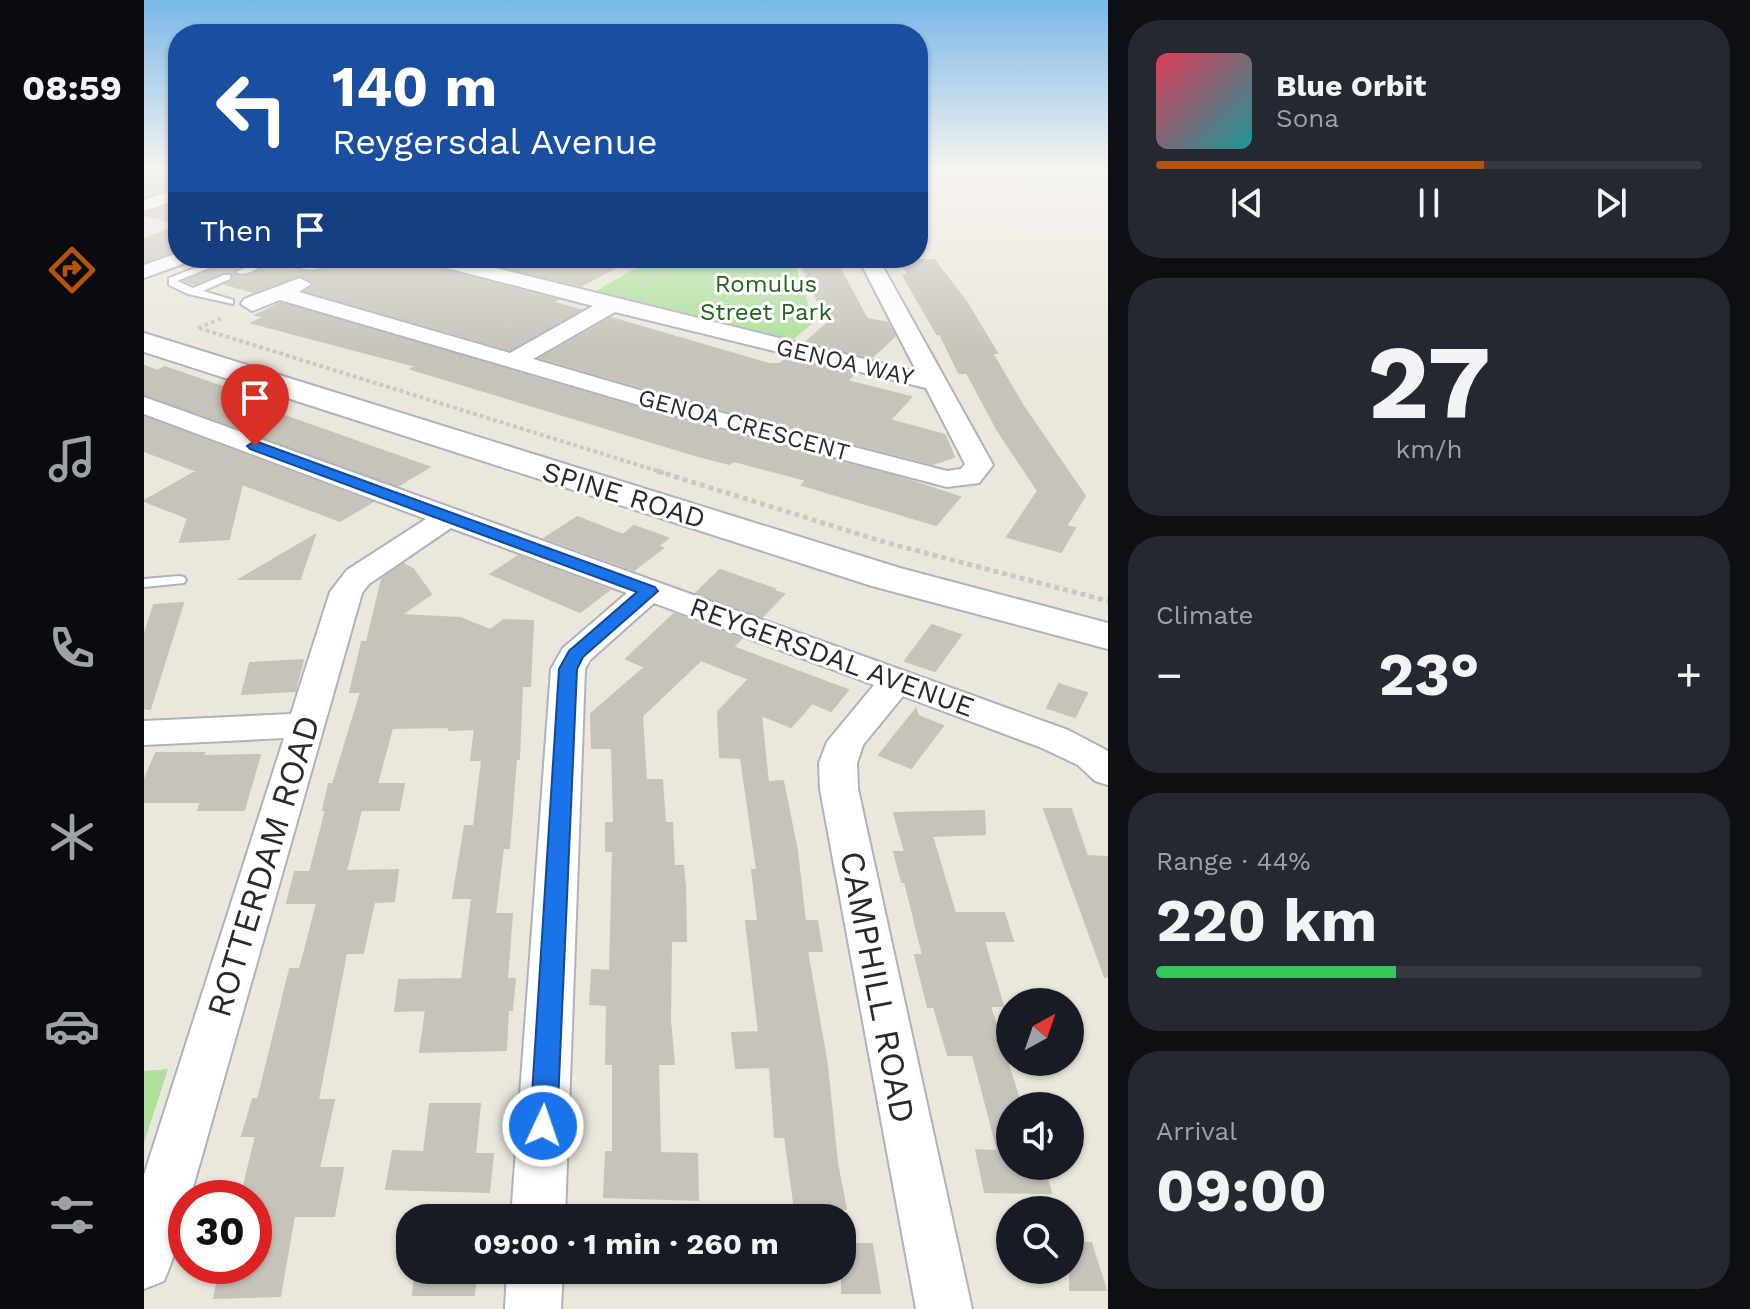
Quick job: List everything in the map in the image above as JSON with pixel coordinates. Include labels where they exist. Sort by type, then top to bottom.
[{"type":"main road","name":"SPINE ROAD","points":[[144,342],[886,577],[1108,636]]},
{"type":"street","points":[[144,272],[168,263]]},
{"type":"street","name":"GENOA WAY","points":[[470,268],[934,383]]},
{"type":"street","points":[[502,276],[519,268]]},
{"type":"street","name":"GENOA CRESCENT","points":[[252,304],[290,288],[513,361],[947,479],[969,477],[979,465],[873,268]]},
{"type":"street","points":[[513,361],[611,305]]},
{"type":"street","name":"REYGERSDAL AVENUE","points":[[144,405],[1072,746],[1091,756],[1108,772]]},
{"type":"street","name":"ROTTERDAM ROAD","points":[[144,1262],[346,592],[358,577],[448,517]]},
{"type":"street","points":[[539,1204],[568,669],[575,655],[649,591]]},
{"type":"street","name":"CAMPHILL ROAD","points":[[896,681],[846,742],[838,763],[839,789],[944,1309]]},
{"type":"street","points":[[144,733],[305,725]]},
{"type":"street","points":[[533,1309],[534,1284]]},
{"type":"lane","points":[[203,268],[172,280],[174,285],[229,302]]},
{"type":"lane","points":[[241,272],[251,268]]},
{"type":"lane","points":[[192,292],[227,277]]},
{"type":"lane","points":[[144,583],[179,580]]},
{"type":"path","points":[[611,305],[671,268]]},
{"type":"path","points":[[199,328],[884,542],[1108,601]]},
{"type":"green space","name":"Romulus Street Park","points":[[636,268],[796,268],[814,322],[789,343],[591,294]]},
{"type":"green space","points":[[168,1069],[144,1143],[144,1071]]},
{"type":"building","points":[[168,231],[168,254],[144,262],[144,239]]},
{"type":"building","points":[[928,260],[934,260],[967,303],[997,353],[992,353],[1023,406],[1085,496],[1066,526],[1075,528],[1061,552],[1007,537],[1038,491],[998,431],[967,373],[959,373],[940,334],[937,334],[903,275],[909,275],[904,268],[928,268]]},
{"type":"building","points":[[214,268],[237,268],[233,273],[240,276],[266,268],[311,273],[325,268],[434,268],[557,300],[552,302],[580,310],[510,350],[306,291],[314,283],[301,275],[253,292],[225,284],[233,279],[230,272],[195,284],[185,281]]},
{"type":"building","points":[[508,268],[614,268],[581,286]]},
{"type":"building","points":[[803,268],[839,268],[867,319],[888,323],[895,336],[871,358],[806,342],[831,320],[825,318]]},
{"type":"building","points":[[281,303],[665,416],[898,477],[960,497],[936,525],[802,485],[806,480],[734,461],[729,464],[695,455],[411,369],[416,366],[252,323],[264,317],[256,315]]},
{"type":"building","points":[[611,318],[769,364],[780,364],[788,357],[854,374],[847,381],[911,397],[890,420],[945,435],[954,457],[933,464],[685,400],[541,358]]},
{"type":"building","points":[[144,366],[157,371],[165,367],[231,390],[223,394],[429,467],[398,486],[144,394]]},
{"type":"building","points":[[144,417],[372,502],[340,521],[242,484],[229,539],[180,542],[188,518],[144,501],[197,471],[144,451]]},
{"type":"building","points":[[577,517],[623,535],[634,526],[668,538],[658,546],[663,548],[634,570],[545,538]]},
{"type":"building","points":[[315,535],[300,579],[240,579]]},
{"type":"building","points":[[518,556],[609,590],[580,612],[491,574]]},
{"type":"building","points":[[403,564],[413,569],[431,594],[401,615],[460,618],[490,630],[504,620],[533,621],[530,686],[522,686],[519,759],[516,759],[509,848],[503,848],[495,914],[512,914],[507,979],[515,979],[512,1010],[508,1010],[506,1050],[420,1052],[426,1010],[395,1011],[399,980],[462,979],[472,898],[453,898],[465,826],[474,826],[482,760],[471,760],[475,729],[392,728],[377,784],[404,784],[399,810],[361,810],[346,871],[398,870],[394,901],[374,902],[363,953],[346,953],[318,1100],[334,1100],[319,1168],[343,1168],[334,1216],[294,1216],[280,1296],[214,1298],[217,1284],[272,1284],[272,1180],[245,1180],[256,1136],[242,1136],[253,1099],[258,1099],[290,969],[300,969],[317,903],[287,903],[295,872],[310,872],[326,810],[323,810],[329,784],[333,784],[361,692],[350,692],[362,642],[367,642],[382,579]]},
{"type":"building","points":[[720,570],[784,594],[762,617],[696,593]]},
{"type":"building","points":[[183,603],[150,709],[144,708],[144,636],[154,605]]},
{"type":"building","points":[[674,614],[741,639],[733,647],[848,690],[831,711],[812,703],[791,727],[761,715],[768,782],[783,781],[797,851],[805,921],[817,921],[822,951],[807,951],[827,1065],[837,1163],[845,1204],[794,1204],[785,1137],[775,1137],[770,1067],[736,1068],[732,1033],[759,1032],[746,921],[758,921],[752,870],[757,870],[741,758],[720,757],[718,712],[749,679],[701,660],[642,716],[646,780],[662,780],[665,823],[672,823],[674,866],[683,866],[685,887],[686,941],[671,941],[670,1020],[674,1064],[658,1064],[660,1153],[697,1154],[698,1200],[604,1197],[606,1152],[613,1152],[613,1064],[606,1064],[607,1005],[590,1004],[592,970],[610,971],[613,851],[606,851],[606,823],[614,823],[612,748],[592,748],[591,714],[645,667],[626,659]]},
{"type":"building","points":[[932,625],[961,635],[935,671],[905,661]]},
{"type":"building","points":[[303,660],[295,691],[242,694],[250,663]]},
{"type":"building","points":[[1059,684],[1087,693],[1075,717],[1047,708]]},
{"type":"building","points":[[916,709],[918,716],[943,726],[911,768],[879,755]]},
{"type":"building","points":[[156,753],[260,755],[244,810],[198,810],[201,802],[144,802],[144,781]]},
{"type":"building","points":[[1044,809],[1071,809],[1087,856],[1108,857],[1108,976],[1105,977]]},
{"type":"building","points":[[984,811],[985,834],[932,836],[955,913],[1004,913],[1013,941],[984,941],[998,988],[996,1006],[990,1006],[996,1025],[996,1076],[1012,1076],[1017,1092],[996,1092],[996,1143],[973,1055],[948,1055],[934,1007],[928,1007],[915,955],[923,955],[905,882],[902,882],[894,852],[905,852],[894,813]]},
{"type":"building","points":[[430,1104],[480,1104],[475,1154],[493,1154],[489,1192],[386,1189],[393,1151],[424,1152]]},
{"type":"building","points":[[976,1150],[996,1151],[996,1180],[1048,1180],[1051,1193],[985,1192]]},
{"type":"building","points":[[1084,1243],[1091,1243],[1106,1290],[1070,1290],[1070,1284],[1084,1284]]},
{"type":"building","points":[[856,1244],[872,1244],[880,1293],[842,1293],[842,1284],[856,1284]]},
{"type":"building","points":[[414,1284],[475,1284],[474,1295],[413,1295]]},
{"type":"route","points":[[255,446],[649,591],[575,655],[568,669],[543,1126]]}]
